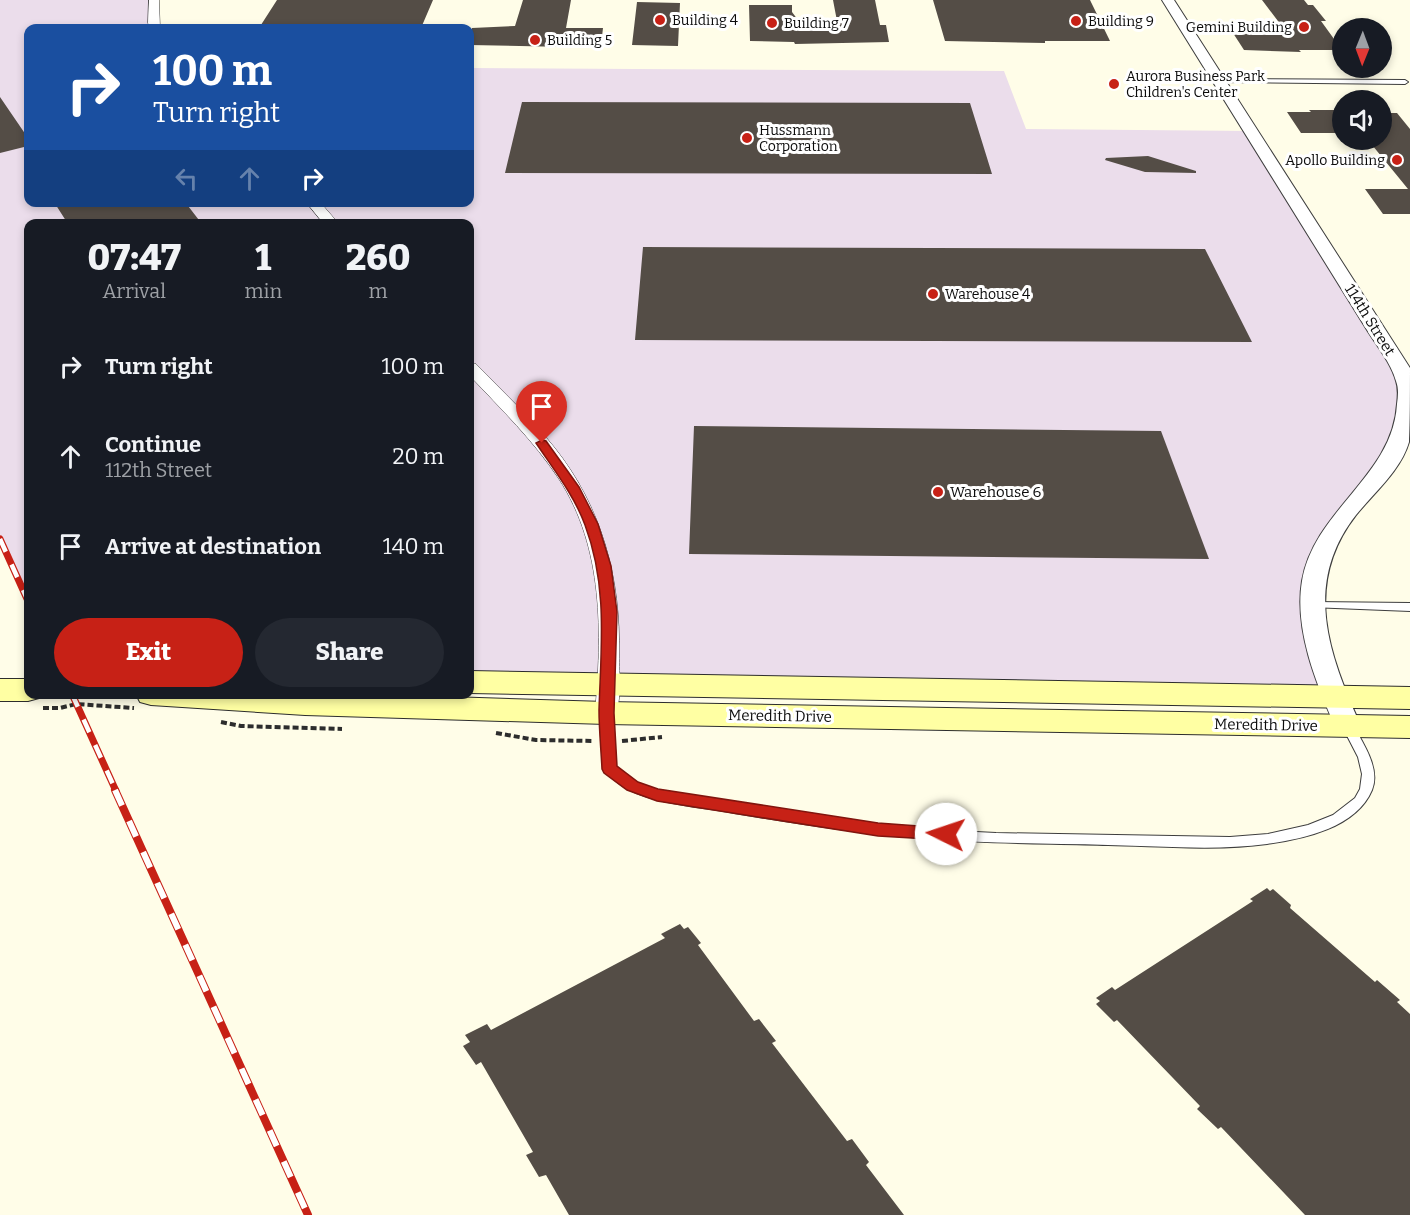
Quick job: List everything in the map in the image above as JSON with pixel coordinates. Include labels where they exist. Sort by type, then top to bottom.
[{"type":"main road","points":[[0,671],[24,671]]},
{"type":"main road","name":"Meredith Drive","points":[[474,682],[608,699],[1410,727]]},
{"type":"main road","points":[[0,690],[24,690]]},
{"type":"main road","name":"Meredith Drive","points":[[228,699],[305,704],[608,699],[1410,698]]},
{"type":"street","points":[[153,24],[154,0]]},
{"type":"street","name":"114th Street","points":[[1168,0],[1382,338],[1404,375],[1408,387],[1406,429],[1400,448],[1392,463],[1334,530],[1325,547],[1313,583],[1317,631],[1334,697],[1348,726]]},
{"type":"street","points":[[317,207],[327,219]]},
{"type":"street","points":[[474,371],[549,452],[573,487],[591,524],[604,566],[610,612],[608,699]]},
{"type":"lane","points":[[1219,81],[1405,82]]},
{"type":"lane","points":[[1314,605],[1409,610]]},
{"type":"lane","points":[[608,699],[610,769],[632,786],[657,795],[878,829],[1027,838],[1208,842],[1269,839],[1339,819],[1357,804],[1367,788],[1368,774],[1348,726]]},
{"type":"shaded area","points":[[0,0],[154,0],[153,24],[24,24],[24,207],[474,207],[474,68],[1004,71],[1026,129],[1250,131],[1382,338],[1408,399],[1362,497],[1313,583],[1334,697],[474,682],[474,219],[24,219],[24,592],[0,539]]},
{"type":"building","points":[[277,0],[433,0],[423,24],[262,24]]},
{"type":"building","name":"Building 5","points":[[523,0],[571,0],[566,28],[603,28],[601,45],[568,45],[567,47],[474,45],[474,28],[515,26]]},
{"type":"building","name":"Building 7","points":[[833,0],[875,0],[880,25],[886,25],[889,42],[795,44],[794,42],[750,41],[749,5],[792,5],[792,12],[801,24],[837,21]]},
{"type":"building","name":"Building 9","points":[[933,0],[1090,0],[1110,41],[1045,41],[1045,43],[945,41]]},
{"type":"building","name":"Gemini Building","points":[[1262,0],[1304,0],[1308,5],[1313,5],[1326,21],[1321,21],[1332,36],[1332,50],[1299,50],[1301,52],[1244,50],[1233,33],[1287,33]]},
{"type":"building","name":"Building 4","points":[[637,2],[680,3],[678,46],[632,45]]},
{"type":"building","points":[[0,97],[24,132],[24,147],[0,153]]},
{"type":"building","name":"Hussmann Corporation","points":[[522,102],[970,103],[992,174],[505,173]]},
{"type":"building","name":"Apollo Building","points":[[1309,110],[1332,110],[1332,133],[1301,133],[1287,112],[1311,112]]},
{"type":"building","name":"Apollo Building","points":[[1392,113],[1397,113],[1410,129],[1410,214],[1383,214],[1365,189],[1408,189],[1376,150],[1392,150]]},
{"type":"building","points":[[1148,156],[1196,171],[1196,173],[1145,172],[1105,160],[1106,158]]},
{"type":"building","points":[[57,207],[189,207],[198,219],[65,219]]},
{"type":"building","name":"Warehouse 4","points":[[643,247],[1205,249],[1252,342],[635,340]]},
{"type":"building","name":"Warehouse 6","points":[[694,426],[1161,431],[1209,559],[689,554]]},
{"type":"building","points":[[1267,888],[1270,891],[1273,889],[1291,905],[1290,908],[1375,982],[1377,980],[1400,1000],[1397,1002],[1410,1014],[1410,1215],[1305,1215],[1221,1127],[1218,1129],[1197,1109],[1200,1106],[1117,1020],[1114,1022],[1096,1004],[1100,1001],[1096,998],[1112,987],[1115,990],[1253,901],[1250,899]]},
{"type":"building","points":[[680,924],[684,929],[688,927],[701,943],[698,945],[754,1021],[759,1019],[776,1041],[772,1043],[847,1141],[852,1139],[869,1162],[866,1165],[904,1215],[569,1215],[546,1175],[539,1177],[526,1155],[533,1152],[481,1062],[476,1065],[463,1046],[470,1042],[465,1035],[487,1024],[491,1030],[665,938],[661,934]]},
{"type":"railway","points":[[0,539],[24,592]]},
{"type":"railway","points":[[74,699],[116,791]]},
{"type":"railway","points":[[115,790],[308,1215]]},
{"type":"place","name":"Building 4","points":[[660,20]]},
{"type":"place","name":"Building 9","points":[[1076,21]]},
{"type":"place","name":"Building 7","points":[[772,23]]},
{"type":"place","name":"Gemini Building","points":[[1304,27]]},
{"type":"place","name":"Building 5","points":[[535,40]]},
{"type":"place","name":"Aurora Business Park Children's Center","points":[[1114,84]]},
{"type":"place","name":"Hussmann Corporation","points":[[747,138]]},
{"type":"place","name":"Apollo Building","points":[[1397,160]]},
{"type":"place","name":"Warehouse 4","points":[[933,294]]},
{"type":"place","name":"Warehouse 6","points":[[938,492]]},
{"type":"route","points":[[542,443],[573,487],[591,524],[604,566],[610,612],[609,686],[606,713],[610,769],[632,786],[657,795],[878,829],[946,834]]}]
